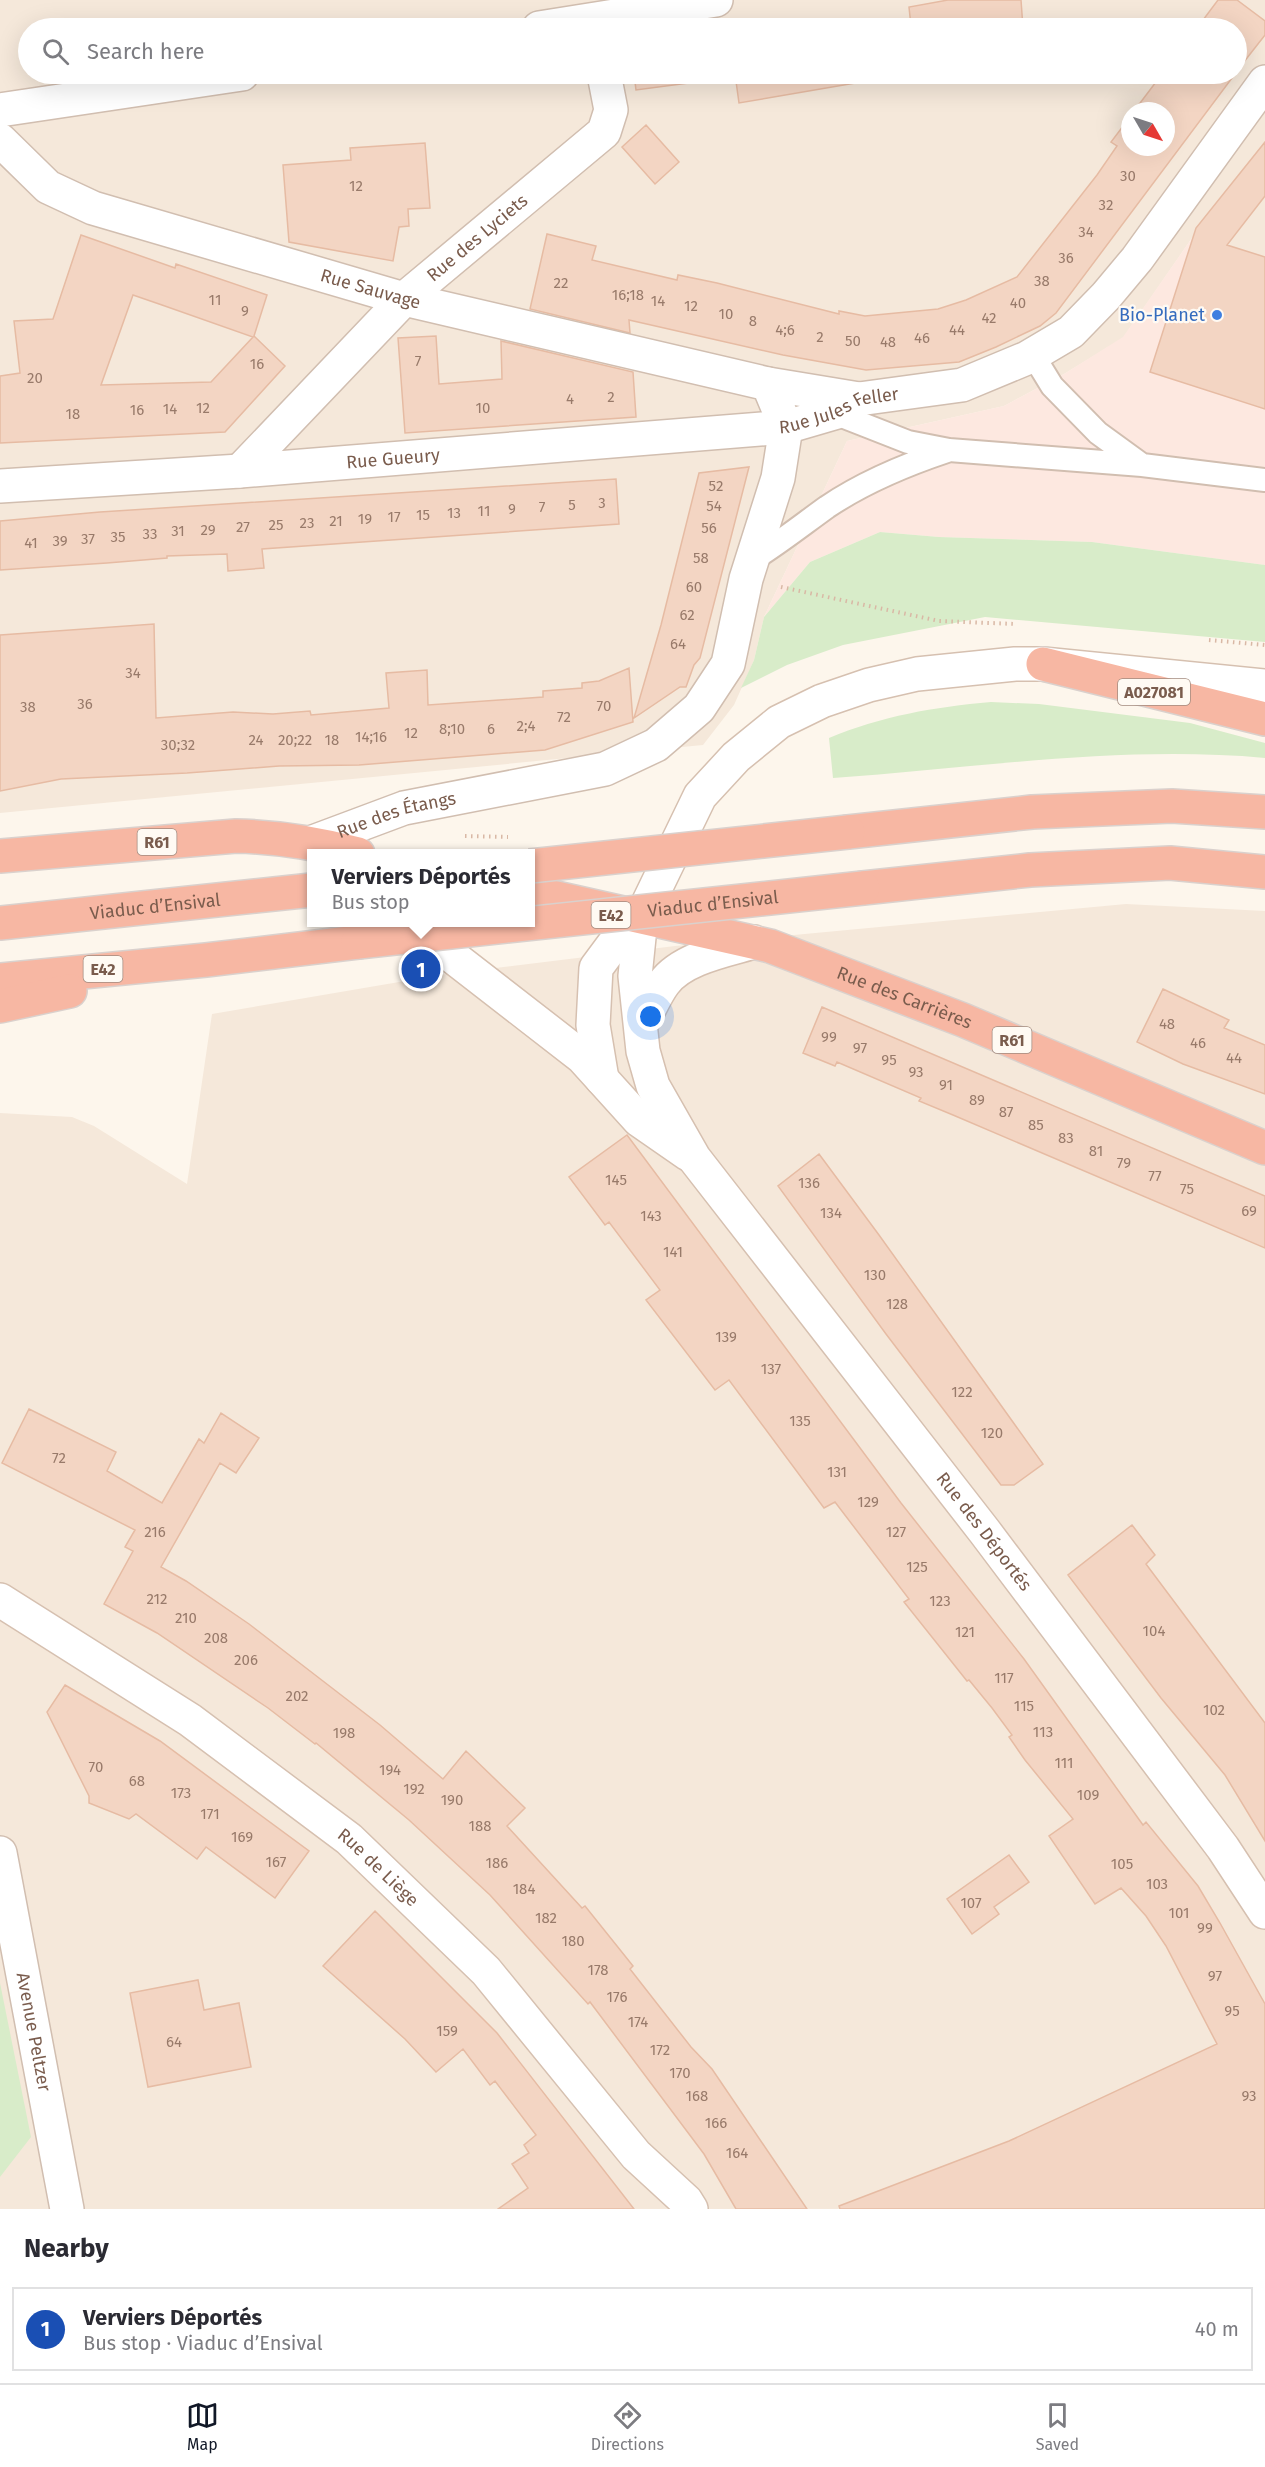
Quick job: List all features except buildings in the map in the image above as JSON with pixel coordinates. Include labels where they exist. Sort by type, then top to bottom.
[{"type":"highway","name":"A027081","points":[[1043,664],[1265,719]]},
{"type":"highway","points":[[535,866],[1032,812],[1172,806],[1265,812]]},
{"type":"highway","name":"Rue des Étangs","points":[[0,856],[236,836],[275,837],[314,842]]},
{"type":"highway","name":"R61","points":[[314,842],[340,849]]},
{"type":"highway","name":"Viaduc d’Ensival","points":[[535,924],[1030,870],[1170,863],[1265,872]]},
{"type":"highway","name":"Viaduc d’Ensival","points":[[0,922],[307,891]]},
{"type":"highway","name":"Rue des Carrières","points":[[535,893],[770,946],[856,977],[952,1016],[1265,1148]]},
{"type":"highway","points":[[0,932],[307,904]]},
{"type":"highway","name":"R61","points":[[535,910],[640,918]]},
{"type":"highway","name":"Viaduc d’Ensival","points":[[206,960],[507,927]]},
{"type":"highway","points":[[0,1006],[206,960]]},
{"type":"highway","name":"E42","points":[[0,980],[206,960]]},
{"type":"street","points":[[624,18],[716,0]]},
{"type":"street","name":"Rue Jules Feller","points":[[510,788],[605,769],[656,745],[699,708],[728,664],[749,570],[778,478],[786,427],[847,406],[962,385],[1033,355],[1071,332],[1107,296],[1144,249],[1265,82]]},
{"type":"street","points":[[0,110],[175,84]]},
{"type":"street","name":"Rue des Lyciets","points":[[240,471],[404,299],[604,132],[611,110],[606,84]]},
{"type":"street","name":"Rue Sauvage","points":[[0,140],[48,187],[93,208],[404,299],[768,384],[847,406]]},
{"type":"street","points":[[768,384],[786,427]]},
{"type":"street","name":"Rue Gueury","points":[[0,486],[240,471],[786,427]]},
{"type":"street","points":[[602,1079],[593,1025],[596,968],[616,941],[640,918],[700,796],[736,757],[779,722],[822,700],[869,685],[917,674],[1015,664],[1043,664],[1265,686]]},
{"type":"street","name":"Rue des Étangs","points":[[314,842],[404,808],[510,788]]},
{"type":"street","name":"Rue des Déportés","points":[[640,918],[635,976],[636,1000],[644,1051],[653,1086],[694,1158],[985,1532],[1223,1848],[1265,1912]]},
{"type":"street","name":"Rue des Déportés","points":[[414,927],[573,1050],[639,1120],[694,1158]]},
{"type":"street","points":[[641,1024],[665,981],[700,958],[754,942]]},
{"type":"street","name":"Rue de Liège","points":[[0,1600],[190,1720],[348,1839],[486,1971],[636,2155],[686,2201],[691,2209]]},
{"type":"street","name":"Avenue Peltzer","points":[[0,1853],[59,2204]]},
{"type":"lane","points":[[1033,355],[1052,386],[1098,433],[1142,465]]},
{"type":"lane","points":[[847,406],[908,442],[949,450],[1142,465],[1265,480]]},
{"type":"lane","points":[[749,570],[827,507],[902,466],[949,450]]},
{"type":"path","points":[[749,570],[939,621],[1025,624]]},
{"type":"path","points":[[1208,640],[1265,645]]},
{"type":"shaded area","points":[[0,0],[1265,0],[1265,257],[1194,235],[1123,338],[1064,374],[1004,406],[847,441],[764,617],[754,660],[734,705],[703,745],[0,813]]},
{"type":"shaded area","points":[[1194,235],[1265,257],[1265,565],[1092,542],[939,537],[880,532],[810,562],[764,617],[847,441],[1004,406],[1064,374],[1123,337]]},
{"type":"shaded area","points":[[1126,904],[1265,911],[1265,2209],[0,2209],[0,1113],[72,1117],[94,1126],[187,1184],[212,1014],[446,974],[675,946]]},
{"type":"green space","points":[[880,532],[939,537],[1092,542],[1265,565],[1265,642],[985,617],[843,645],[787,665],[741,688],[754,660],[764,617],[810,562]]},
{"type":"green space","points":[[991,702],[1039,704],[1190,723],[1265,743],[1265,758],[1157,754],[1103,756],[833,778],[829,738],[889,718]]},
{"type":"green space","points":[[0,1983],[31,2137],[0,2177]]},
{"type":"place","name":"Bio-Planet","points":[[1217,315]]},
{"type":"place","name":"Verviers Déportés","points":[[421,969]]}]
